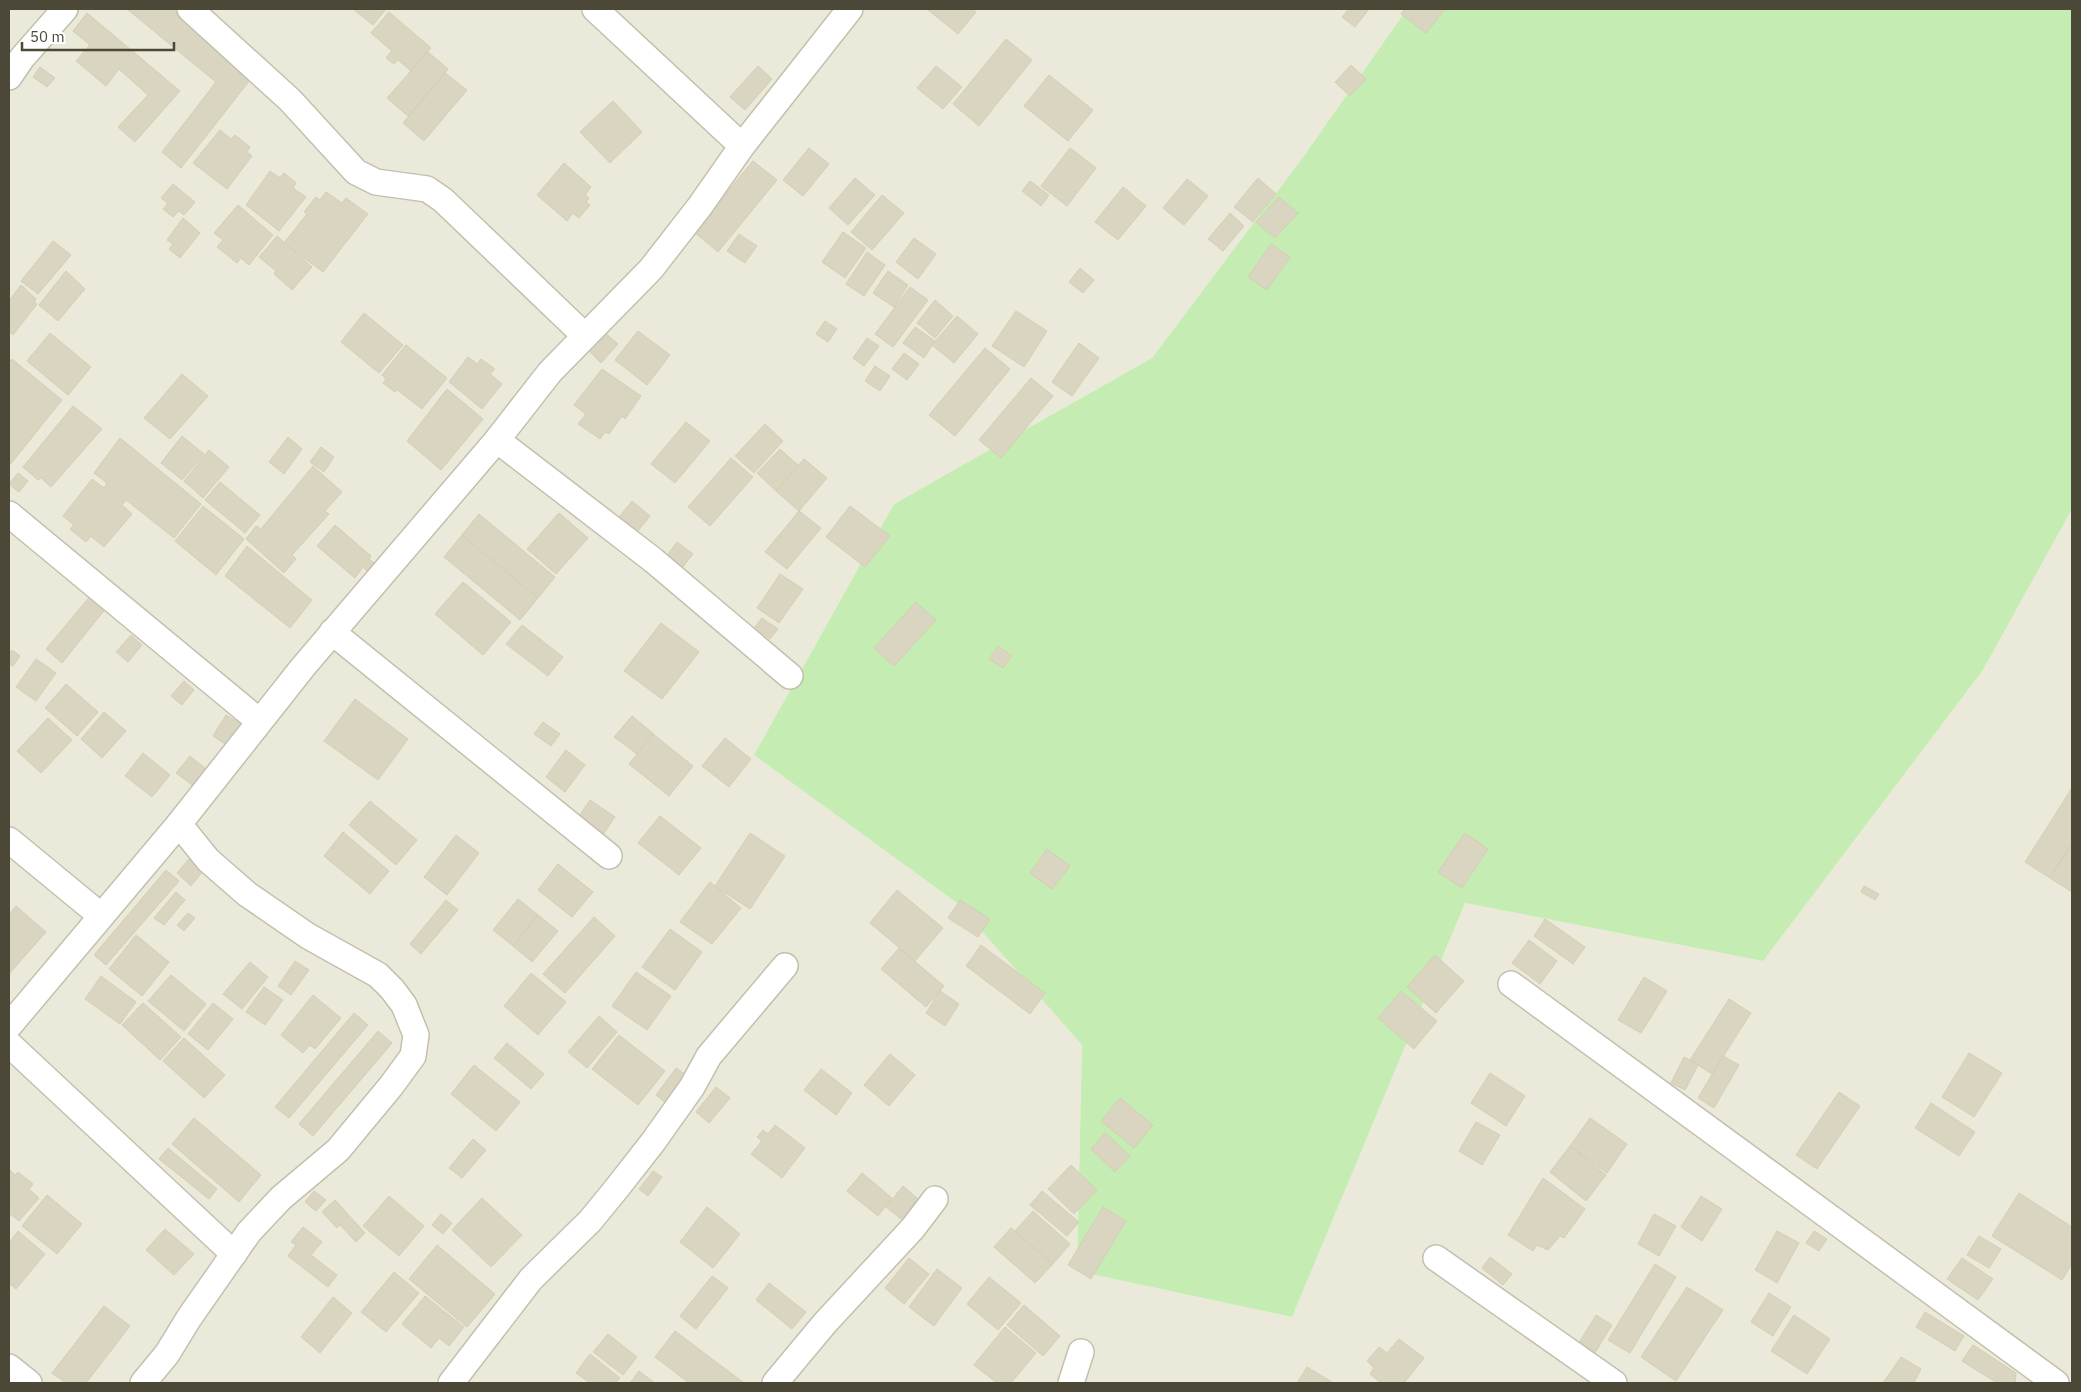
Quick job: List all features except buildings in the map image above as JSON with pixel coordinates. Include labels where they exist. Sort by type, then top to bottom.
[{"type":"street","points":[[13,61],[64,9]]},
{"type":"street","points":[[190,9],[290,100],[356,172],[376,182],[427,189],[443,200],[585,336]]},
{"type":"street","points":[[595,9],[742,146]]},
{"type":"street","points":[[9,1026],[100,915],[179,824],[259,721],[332,632],[497,440],[550,372],[651,269],[700,206],[742,146],[850,9]]},
{"type":"street","points":[[497,440],[652,560],[790,676]]},
{"type":"street","points":[[9,514],[259,721]]},
{"type":"street","points":[[332,632],[609,856]]},
{"type":"street","points":[[142,1383],[167,1354],[189,1318],[249,1232],[281,1198],[338,1150],[368,1114],[413,1056],[416,1035],[404,1005],[392,988],[378,975],[308,936],[247,894],[208,860],[179,824]]},
{"type":"street","points":[[9,840],[100,915]]},
{"type":"street","points":[[456,1381],[531,1279],[590,1221],[617,1188],[692,1087],[708,1056],[785,966]]},
{"type":"street","points":[[1511,984],[2056,1383]]},
{"type":"street","points":[[9,1044],[234,1254]]},
{"type":"street","points":[[776,1383],[825,1323],[913,1228],[935,1199]]},
{"type":"street","points":[[1436,1258],[1614,1383]]},
{"type":"street","points":[[1071,1383],[1081,1352]]},
{"type":"street","points":[[9,1367],[29,1383]]},
{"type":"shaded area","points":[[9,9],[1407,9],[1304,156],[1152,358],[894,504],[754,755],[957,903],[1082,1045],[1077,1271],[1292,1317],[1465,903],[1763,961],[1983,670],[2072,509],[2072,1383],[9,1383]]},
{"type":"green space","points":[[1407,9],[2072,9],[2072,509],[1983,670],[1763,961],[1465,903],[1292,1317],[1077,1271],[1082,1045],[957,903],[754,755],[894,504],[1152,358],[1304,156]]}]
